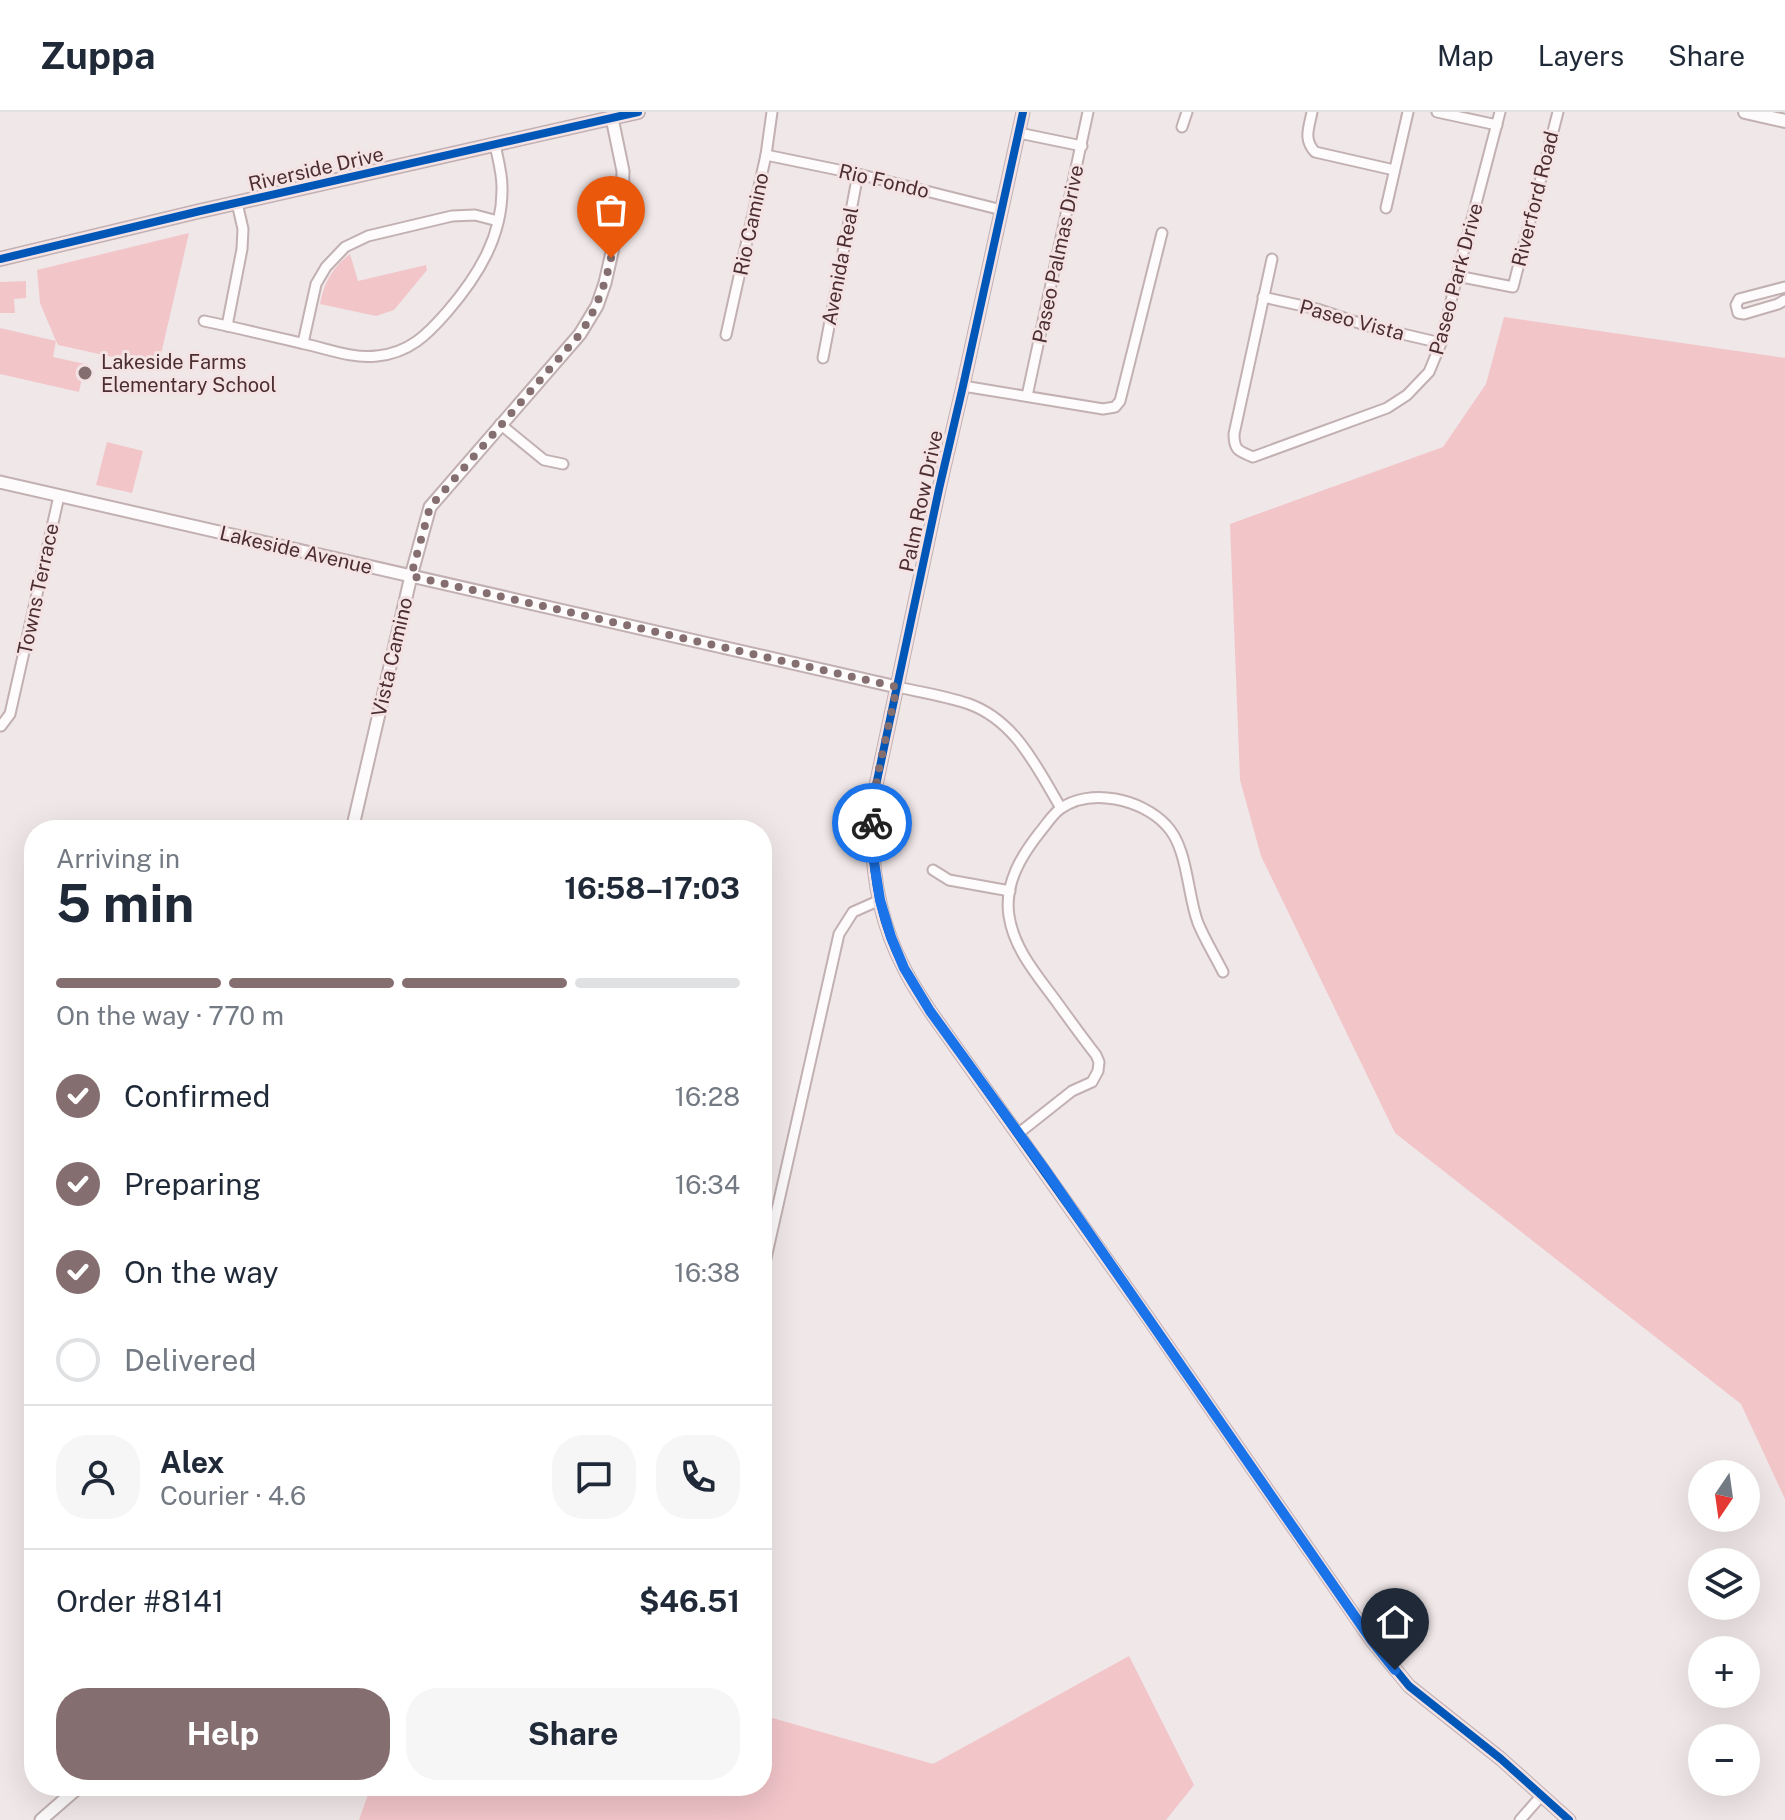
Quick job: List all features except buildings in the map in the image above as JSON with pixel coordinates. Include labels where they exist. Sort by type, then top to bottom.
[{"type":"main road","name":"Riverside Drive","points":[[0,259],[638,112]]},
{"type":"main road","points":[[1745,112],[1785,121]]},
{"type":"street","name":"Rio Camino","points":[[726,335],[766,155],[772,112]]},
{"type":"street","name":"Palm Row Drive","points":[[1023,112],[877,778],[873,855],[880,900],[891,937],[904,968],[930,1011],[1019,1133],[1385,1659],[1409,1686],[1501,1759],[1569,1820]]},
{"type":"street","name":"Paseo Palmas Drive","points":[[1027,396],[1088,112]]},
{"type":"street","points":[[1182,127],[1187,112]]},
{"type":"street","points":[[1312,112],[1307,137],[1308,144],[1315,152],[1394,170]]},
{"type":"street","points":[[1386,208],[1408,112]]},
{"type":"street","points":[[1437,112],[1497,125]]},
{"type":"street","name":"Paseo Park Drive","points":[[1272,259],[1234,434],[1238,451],[1253,457],[1387,408],[1407,395],[1429,372],[1441,343],[1500,112]]},
{"type":"street","name":"Riverford Road","points":[[1457,276],[1513,287],[1558,112]]},
{"type":"street","name":"Vista Camino","points":[[354,820],[430,507],[580,334],[597,306],[624,194],[623,171],[612,118]]},
{"type":"street","points":[[1019,133],[1082,146]]},
{"type":"street","points":[[204,321],[368,357],[390,354],[417,342],[473,280],[487,257],[498,221],[502,185],[495,145]]},
{"type":"street","name":"Rio Fondo","points":[[766,155],[1002,210]]},
{"type":"street","name":"Avenida Real","points":[[823,358],[858,174]]},
{"type":"street","points":[[227,326],[242,249],[243,229],[237,203]]},
{"type":"street","points":[[303,343],[316,284],[326,267],[345,247],[368,236],[452,216],[475,215],[498,221]]},
{"type":"street","points":[[963,386],[1107,410],[1118,404],[1162,233]]},
{"type":"street","points":[[1785,287],[1739,299],[1736,305],[1738,313],[1744,314],[1785,300]]},
{"type":"street","name":"Paseo Vista","points":[[1263,297],[1441,343]]},
{"type":"street","points":[[500,424],[544,460],[563,464]]},
{"type":"street","name":"Lakeside Avenue","points":[[0,482],[969,704],[992,715],[1013,733],[1061,808]]},
{"type":"street","name":"Towns Terrace","points":[[1,726],[10,714],[59,496]]},
{"type":"street","points":[[1019,1133],[1072,1091],[1092,1082],[1099,1067],[1096,1055],[1024,957],[1009,914],[1015,869],[1026,850],[1061,808],[1101,797],[1120,800],[1154,814],[1169,827],[1181,852],[1198,923],[1223,972]]},
{"type":"street","points":[[933,870],[949,880],[1010,891]]},
{"type":"street","points":[[772,1232],[839,934],[853,912],[880,900]]},
{"type":"street","points":[[1520,1820],[1542,1795]]},
{"type":"street","points":[[41,1820],[69,1796]]},
{"type":"shaded area","points":[[189,233],[158,367],[58,345],[40,303],[37,270]]},
{"type":"shaded area","points":[[350,254],[358,281],[426,265],[427,270],[394,310],[376,316],[320,304],[330,276]]},
{"type":"shaded area","points":[[26,281],[26,298],[14,299],[15,313],[0,313],[0,282]]},
{"type":"shaded area","points":[[1504,317],[1785,358],[1785,1499],[1741,1404],[1395,1133],[1261,856],[1240,780],[1230,524],[1443,447],[1486,384]]},
{"type":"shaded area","points":[[0,328],[56,341],[53,357],[85,364],[79,392],[0,374]]},
{"type":"shaded area","points":[[107,442],[143,451],[132,493],[96,485]]},
{"type":"shaded area","points":[[1129,1656],[1194,1785],[1166,1820],[359,1820],[367,1796],[772,1796],[772,1718],[933,1764]]},
{"type":"cycle path","points":[[0,259],[638,112]]},
{"type":"cycle path","points":[[1023,112],[875,790],[873,859],[886,926],[907,974],[930,1011],[1372,1641],[1409,1686],[1501,1759],[1569,1820]]},
{"type":"way so far","points":[[611,258],[597,306],[580,334],[430,507],[411,576],[897,687],[877,778],[872,823]]},
{"type":"place","name":"Lakeside Farms Elementary School","points":[[85,373]]},
{"type":"route","points":[[872,823],[877,887],[891,937],[904,968],[930,1011],[1044,1168],[1270,1496],[1395,1670]]}]
